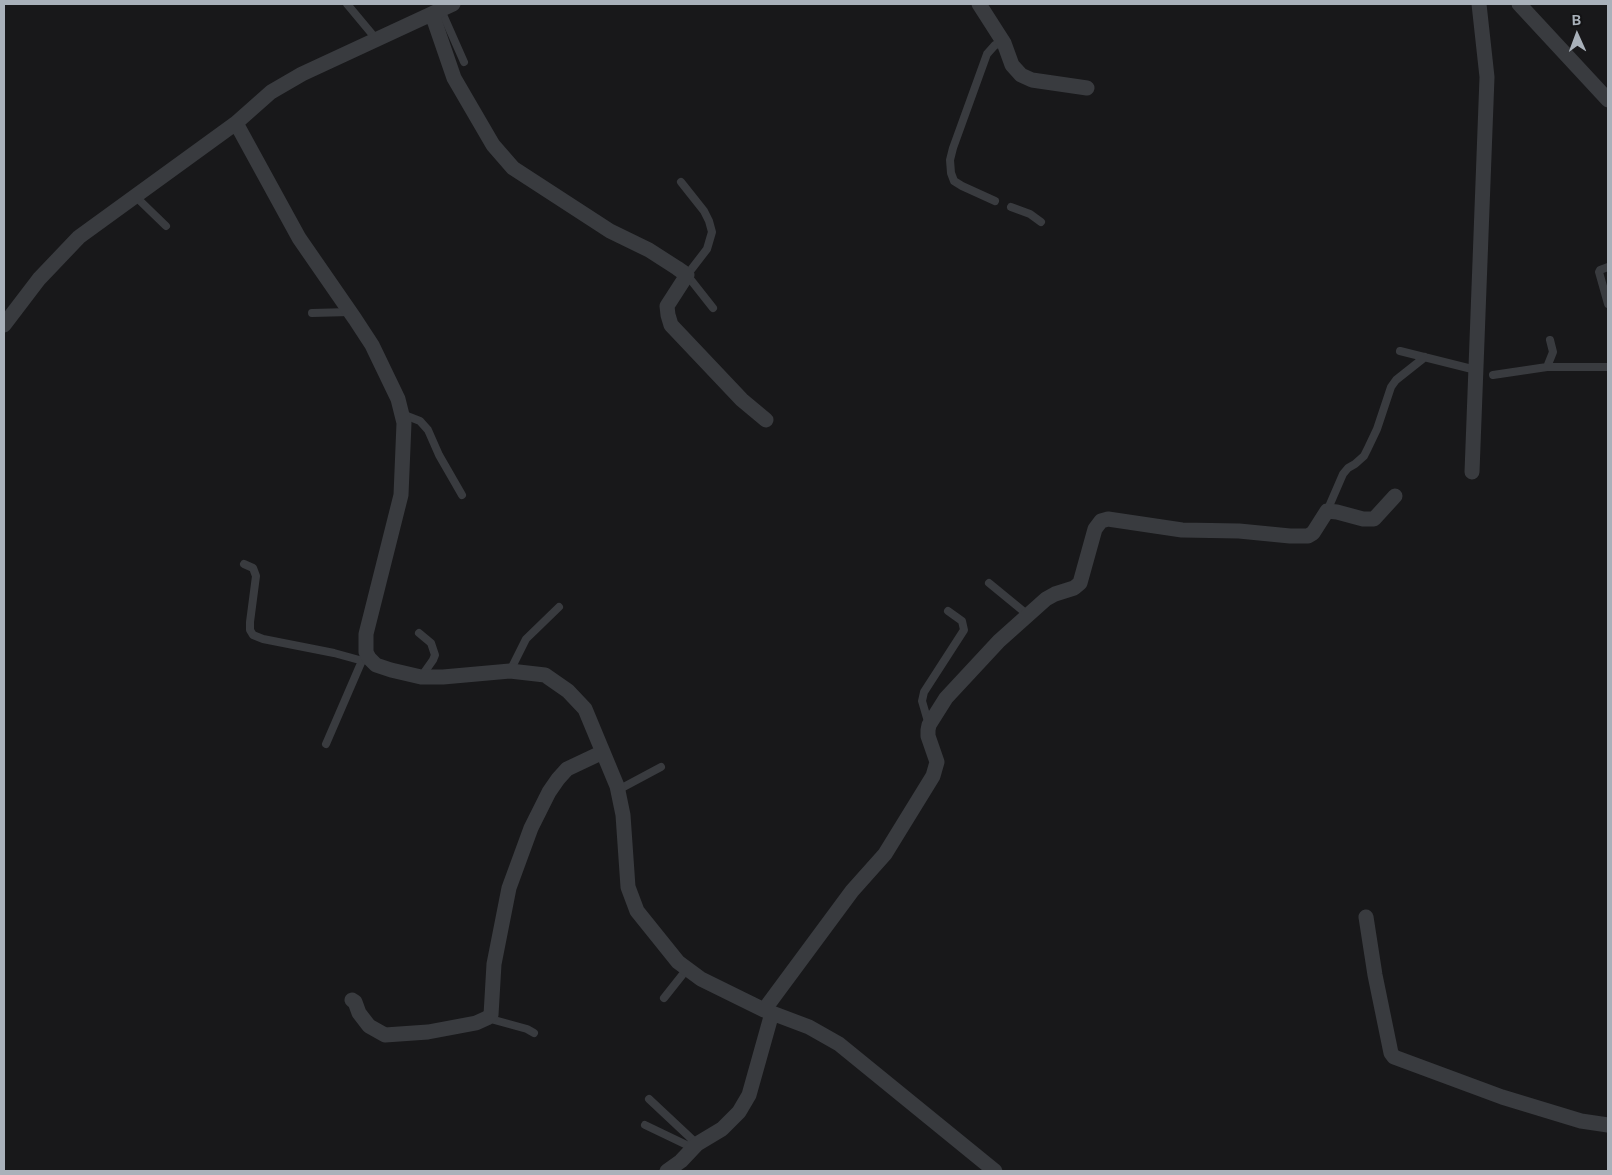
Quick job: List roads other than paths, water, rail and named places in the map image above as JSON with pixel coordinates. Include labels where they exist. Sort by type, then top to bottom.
[{"type":"street","points":[[978,4],[1004,43],[1012,65],[1021,75],[1032,80],[1087,88]]},
{"type":"street","points":[[1472,472],[1482,374],[1487,77],[1479,4]]},
{"type":"street","points":[[1519,4],[1608,100]]},
{"type":"street","points":[[4,326],[39,279],[79,237],[236,123],[271,92],[302,74],[442,9],[454,78],[493,145],[513,168],[610,231],[649,250],[687,276],[676,290],[668,306],[671,325],[742,400],[766,420]]},
{"type":"street","points":[[236,123],[299,238],[372,345],[398,399],[404,423],[401,495],[366,634],[364,656],[376,665],[421,677],[510,671],[545,675],[568,691],[585,710],[618,790],[623,815],[628,887],[637,911],[678,962],[701,979],[768,1011],[809,1027],[838,1044],[995,1171]]},
{"type":"street","points":[[667,1171],[681,1161],[695,1146],[722,1129],[739,1112],[749,1095],[768,1011],[852,891],[884,854],[933,776],[937,762],[928,736],[929,724],[946,698],[999,641],[1046,599],[1074,588],[1080,583],[1097,524],[1104,520],[1182,530],[1239,531],[1308,536],[1313,533],[1327,511],[1371,519],[1395,496]]},
{"type":"street","points":[[352,1000],[355,1002],[368,1026],[385,1035],[428,1032],[476,1023],[486,1018],[492,1012],[494,964],[509,888],[531,828],[558,778],[568,769],[603,752]]},
{"type":"street","points":[[1366,917],[1375,975],[1391,1053],[1394,1057],[1502,1097],[1581,1121],[1608,1125]]},
{"type":"lane","points":[[347,4],[377,40]]},
{"type":"lane","points":[[442,9],[464,62]]},
{"type":"lane","points":[[995,201],[954,181],[950,160],[987,54],[995,45],[1004,43]]},
{"type":"lane","points":[[681,182],[710,221],[712,232],[707,249],[687,276],[713,308]]},
{"type":"lane","points":[[135,196],[166,226]]},
{"type":"lane","points":[[1011,207],[1030,214],[1041,222]]},
{"type":"lane","points":[[1608,267],[1599,272],[1608,304]]},
{"type":"lane","points":[[312,313],[350,312]]},
{"type":"lane","points":[[1547,367],[1553,352],[1550,340]]},
{"type":"lane","points":[[1400,351],[1482,374],[1547,367],[1608,367]]},
{"type":"lane","points":[[1327,511],[1348,468],[1356,464],[1364,456],[1377,429],[1391,387],[1396,380],[1425,357]]},
{"type":"lane","points":[[401,414],[420,420],[428,430],[439,456],[462,496]]},
{"type":"lane","points":[[244,564],[253,568],[256,576],[250,622],[250,630],[253,635],[263,639],[334,653],[364,656],[326,744]]},
{"type":"lane","points":[[989,583],[1028,615]]},
{"type":"lane","points":[[510,671],[526,639],[559,607]]},
{"type":"lane","points":[[929,724],[922,702],[924,692],[964,630],[962,622],[948,611]]},
{"type":"lane","points":[[419,633],[431,643],[434,655],[433,660],[421,677]]},
{"type":"lane","points":[[618,790],[661,767]]},
{"type":"lane","points":[[664,998],[687,969]]},
{"type":"lane","points":[[486,1018],[527,1029],[534,1033]]},
{"type":"lane","points":[[649,1099],[695,1146]]},
{"type":"lane","points":[[645,1125],[695,1146]]}]
